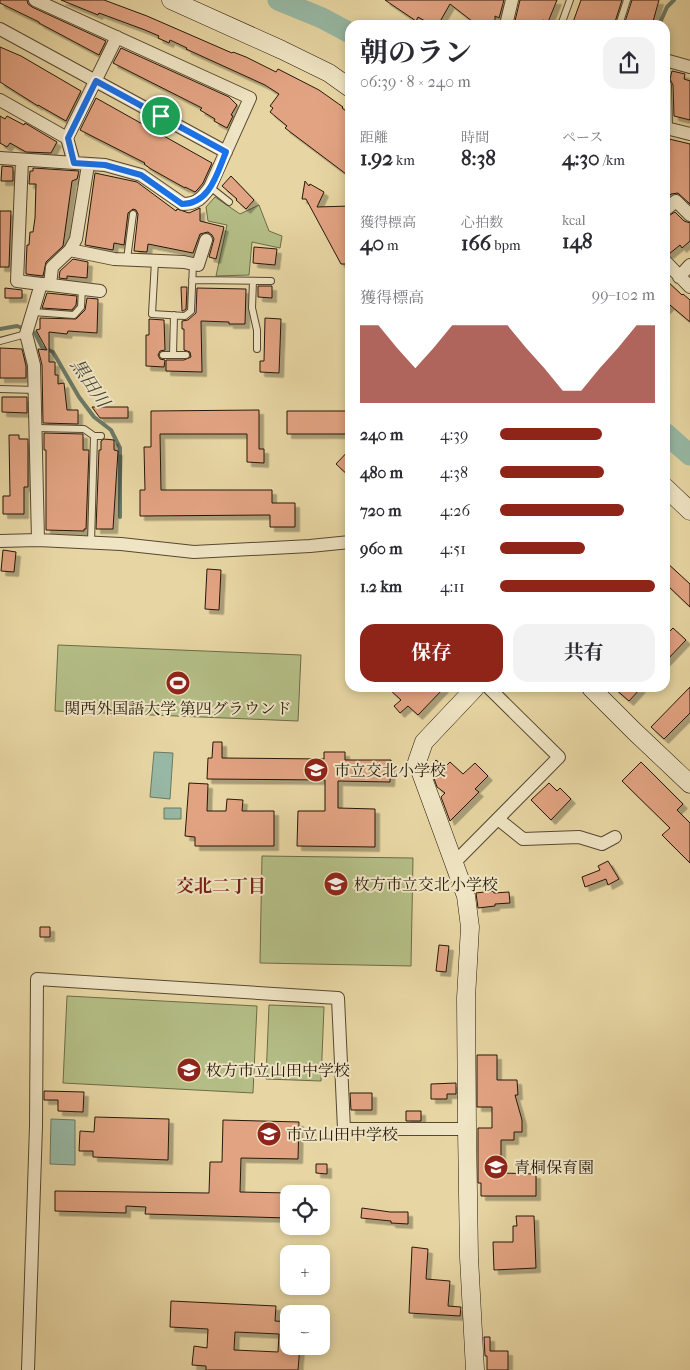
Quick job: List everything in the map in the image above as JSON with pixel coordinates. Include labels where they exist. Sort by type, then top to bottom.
[{"type":"street","points":[[0,158],[105,165],[141,175],[182,204],[189,204],[200,200],[210,188],[250,98],[34,0]]},
{"type":"street","points":[[171,0],[282,50],[329,73],[345,84]]},
{"type":"street","points":[[507,20],[512,0]]},
{"type":"street","points":[[0,28],[226,152]]},
{"type":"street","points":[[74,163],[68,138],[117,37]]},
{"type":"street","points":[[670,61],[690,66]]},
{"type":"street","points":[[0,100],[68,138]]},
{"type":"street","points":[[670,129],[690,134]]},
{"type":"street","points":[[22,160],[17,282],[100,291]]},
{"type":"street","points":[[38,540],[36,390],[28,326],[52,267],[70,250],[76,239],[88,164]]},
{"type":"street","points":[[670,205],[676,200],[690,215]]},
{"type":"street","points":[[70,250],[114,258],[198,265],[206,240]]},
{"type":"street","points":[[670,266],[690,287]]},
{"type":"street","points":[[679,276],[690,266]]},
{"type":"street","points":[[670,492],[690,511]]},
{"type":"street","points":[[0,541],[38,540],[91,543],[194,552],[345,542]]},
{"type":"street","points":[[471,692],[424,742],[417,762],[466,896],[470,927],[466,998],[467,1129],[469,1257],[475,1370]]},
{"type":"street","points":[[454,863],[559,757],[493,692]]},
{"type":"street","points":[[595,692],[690,784]]},
{"type":"street","points":[[498,819],[523,839],[579,838],[602,844],[615,837]]},
{"type":"street","points":[[28,1370],[36,1126],[37,979],[338,998],[344,1129],[467,1129]]},
{"type":"lane","points":[[564,20],[570,0]]},
{"type":"lane","points":[[620,20],[626,0]]},
{"type":"lane","points":[[210,188],[229,202]]},
{"type":"lane","points":[[127,259],[133,214]]},
{"type":"lane","points":[[155,260],[152,314],[185,316],[191,311],[193,264]]},
{"type":"lane","points":[[192,280],[271,281]]},
{"type":"lane","points":[[253,281],[252,308],[257,330],[257,349]]},
{"type":"lane","points":[[0,341],[28,326],[74,315],[81,307],[82,289]]},
{"type":"lane","points":[[173,355],[174,315]]},
{"type":"lane","points":[[163,355],[186,355]]},
{"type":"lane","points":[[0,389],[36,390]]},
{"type":"lane","points":[[36,428],[84,429],[94,436],[101,436]]},
{"type":"lane","points":[[91,543],[94,436]]},
{"type":"green space","points":[[215,197],[240,214],[259,205],[269,231],[282,236],[280,248],[252,242],[249,275],[216,276],[227,225],[208,221],[206,207]]},
{"type":"green space","name":"関西外国語大学 第四グラウンド","points":[[58,645],[301,655],[298,721],[55,711]]},
{"type":"green space","points":[[262,856],[413,858],[411,966],[260,963]]},
{"type":"green space","points":[[67,996],[257,1006],[253,1093],[63,1083]]},
{"type":"green space","points":[[269,1005],[324,1007],[321,1081],[266,1079]]},
{"type":"shaded area","points":[[154,752],[173,753],[170,799],[150,797]]},
{"type":"shaded area","points":[[164,808],[181,808],[181,819],[164,819]]},
{"type":"shaded area","points":[[51,1119],[75,1120],[75,1165],[50,1164]]},
{"type":"building","points":[[0,0],[27,0],[28,4],[32,7],[106,41],[99,55],[0,3]]},
{"type":"building","points":[[61,0],[104,0],[147,16],[232,53],[246,57],[276,72],[278,69],[319,90],[345,110],[345,173],[285,128],[287,126],[270,112],[273,108],[270,106],[279,94],[265,85],[170,40],[169,43],[145,30],[99,13],[98,15]]},
{"type":"building","points":[[385,0],[504,0],[499,18],[495,16],[495,20],[471,20],[450,4],[441,20],[423,20],[418,17],[415,20]]},
{"type":"building","points":[[520,0],[557,0],[549,20],[515,20]]},
{"type":"building","points":[[581,0],[622,0],[616,20],[574,20]]},
{"type":"building","points":[[632,0],[659,0],[653,20],[626,20]]},
{"type":"building","points":[[0,47],[21,56],[81,91],[66,121],[0,82]]},
{"type":"building","points":[[121,48],[229,97],[237,105],[231,115],[233,116],[227,128],[200,110],[202,108],[113,63]]},
{"type":"building","points":[[672,71],[685,74],[684,79],[690,81],[690,120],[674,116],[673,85],[670,79]]},
{"type":"building","points":[[96,98],[212,163],[203,183],[198,189],[195,192],[185,188],[151,169],[145,163],[80,130]]},
{"type":"building","points":[[0,116],[5,119],[7,116],[24,125],[25,123],[57,142],[51,153],[26,152],[10,143],[7,147],[0,143]]},
{"type":"building","points":[[670,139],[690,144],[690,204],[678,193],[671,194]]},
{"type":"building","points":[[2,166],[13,167],[13,181],[1,181]]},
{"type":"building","points":[[33,168],[79,171],[77,179],[72,181],[63,246],[46,262],[43,276],[26,274],[27,245],[29,245],[30,232],[33,232],[35,218],[36,184],[29,184],[30,171],[33,171]]},
{"type":"building","points":[[95,173],[137,182],[176,211],[177,209],[189,213],[200,208],[200,221],[224,227],[216,259],[209,257],[214,239],[208,232],[200,234],[193,253],[148,244],[147,252],[134,251],[138,214],[133,209],[128,213],[124,245],[114,243],[113,250],[85,245]]},
{"type":"building","points":[[231,176],[254,200],[246,209],[222,186]]},
{"type":"building","points":[[305,181],[309,186],[310,184],[324,192],[317,207],[345,206],[345,264],[341,264],[306,199],[302,199]]},
{"type":"building","points":[[0,211],[11,211],[9,267],[0,267]]},
{"type":"building","points":[[675,212],[684,221],[690,223],[690,241],[682,248],[680,245],[670,253],[670,215]]},
{"type":"building","points":[[254,247],[277,249],[275,265],[253,263]]},
{"type":"building","points":[[73,259],[88,262],[87,278],[67,276],[67,279],[59,278],[60,271]]},
{"type":"building","points":[[670,284],[690,300],[690,322],[670,305]]},
{"type":"building","points":[[258,286],[272,286],[272,298],[258,297]]},
{"type":"building","points":[[181,287],[187,287],[186,309],[183,311],[182,311]]},
{"type":"building","points":[[5,288],[22,290],[22,298],[5,298]]},
{"type":"building","points":[[197,288],[246,289],[245,324],[201,321],[202,372],[166,371],[166,360],[184,360],[191,357],[190,352],[184,350],[182,321],[188,320],[196,313]]},
{"type":"building","points":[[47,293],[77,296],[76,305],[72,310],[42,308]]},
{"type":"building","points":[[87,298],[98,299],[97,333],[68,331],[67,334],[49,332],[49,362],[55,362],[55,375],[58,375],[58,384],[64,383],[67,410],[78,410],[78,424],[43,423],[42,365],[38,349],[47,350],[36,330],[40,329],[40,318],[76,319],[85,310]]},
{"type":"building","points":[[265,318],[281,319],[279,373],[260,372],[260,361],[264,361]]},
{"type":"building","points":[[149,319],[164,320],[165,350],[160,351],[158,355],[160,359],[165,360],[164,367],[146,366],[146,335],[149,335]]},
{"type":"building","points":[[0,348],[22,349],[26,366],[26,378],[0,378]]},
{"type":"building","points":[[2,397],[27,397],[27,413],[2,412]]},
{"type":"building","points":[[92,407],[128,407],[128,418],[100,418]]},
{"type":"building","points":[[259,410],[259,449],[264,449],[264,463],[247,462],[247,434],[160,434],[161,490],[272,490],[272,503],[295,503],[295,527],[270,527],[270,515],[140,516],[140,490],[145,490],[144,447],[151,447],[151,411]]},
{"type":"building","points":[[287,411],[345,411],[345,434],[287,434]]},
{"type":"building","points":[[44,433],[83,434],[83,450],[89,450],[86,529],[84,531],[46,530],[46,450],[44,450]]},
{"type":"building","points":[[9,435],[19,435],[19,439],[28,439],[28,487],[24,487],[24,514],[3,514],[3,496],[10,496]]},
{"type":"building","points":[[104,439],[114,440],[114,450],[118,451],[113,529],[96,529],[99,450],[101,450],[101,441]]},
{"type":"building","points":[[345,454],[345,472],[336,464]]},
{"type":"building","points":[[3,550],[16,552],[14,572],[1,571]]},
{"type":"building","points":[[670,566],[690,584],[690,607],[670,588]]},
{"type":"building","points":[[207,569],[221,570],[219,610],[205,609]]},
{"type":"building","points":[[673,628],[686,640],[670,657],[670,631]]},
{"type":"building","points":[[690,687],[690,713],[664,739],[651,727]]},
{"type":"building","points":[[392,692],[440,692],[418,715],[408,706],[400,713],[394,706],[401,700]]},
{"type":"building","points":[[619,692],[637,692],[629,701]]},
{"type":"building","points":[[213,742],[222,742],[222,758],[324,759],[324,752],[345,752],[345,760],[391,760],[390,782],[338,781],[338,808],[375,809],[375,847],[297,846],[298,811],[325,811],[325,780],[207,779],[208,758],[212,758]]},
{"type":"building","points":[[436,760],[445,767],[450,762],[463,774],[475,763],[488,776],[475,789],[479,792],[450,821],[441,797],[445,793],[437,787],[430,767]]},
{"type":"building","points":[[641,762],[683,804],[677,810],[690,823],[690,863],[662,835],[670,828],[622,781]]},
{"type":"building","points":[[189,783],[208,784],[207,811],[226,811],[227,799],[243,800],[242,811],[274,811],[274,846],[195,846],[195,837],[185,836]]},
{"type":"building","points":[[549,783],[557,791],[560,788],[571,799],[551,820],[531,800]]},
{"type":"building","points":[[608,861],[619,879],[608,885],[606,879],[585,887],[582,877],[600,870],[598,866]]},
{"type":"building","points":[[493,891],[494,893],[509,892],[510,903],[478,908],[476,893]]},
{"type":"building","points":[[40,927],[50,927],[50,937],[40,937]]},
{"type":"building","points":[[439,945],[449,946],[446,972],[436,971]]},
{"type":"building","points":[[477,1055],[497,1055],[497,1080],[517,1080],[518,1095],[515,1095],[522,1120],[522,1132],[514,1132],[514,1140],[501,1140],[501,1173],[536,1174],[536,1196],[481,1196],[481,1183],[478,1183],[478,1128],[492,1128],[492,1107],[477,1107]]},
{"type":"building","points":[[456,1083],[456,1094],[447,1094],[447,1099],[431,1099],[431,1084]]},
{"type":"building","points":[[44,1091],[84,1092],[83,1112],[58,1111],[58,1100],[44,1100]]},
{"type":"building","points":[[350,1093],[372,1093],[372,1110],[351,1110]]},
{"type":"building","points":[[406,1111],[421,1111],[421,1121],[406,1121]]},
{"type":"building","points":[[95,1117],[169,1119],[168,1160],[93,1157],[93,1151],[79,1151],[80,1131],[94,1132]]},
{"type":"building","points":[[223,1120],[299,1122],[298,1159],[241,1158],[240,1192],[280,1193],[280,1218],[145,1214],[146,1207],[126,1206],[126,1213],[55,1211],[55,1191],[209,1193],[210,1162],[222,1162]]},
{"type":"building","points":[[316,1164],[327,1164],[327,1174],[316,1173]]},
{"type":"building","points":[[362,1208],[390,1212],[408,1212],[408,1224],[361,1218]]},
{"type":"building","points":[[516,1216],[534,1216],[536,1268],[494,1270],[493,1242],[513,1242],[513,1226],[517,1226]]},
{"type":"building","points":[[412,1247],[428,1249],[426,1279],[450,1281],[448,1306],[461,1307],[460,1316],[409,1313]]},
{"type":"building","points":[[171,1301],[276,1306],[275,1321],[280,1321],[280,1355],[299,1355],[298,1370],[206,1370],[206,1366],[192,1365],[194,1346],[207,1348],[208,1329],[170,1327]],"holes":[[[235,1332],[279,1334],[278,1352],[234,1350]]]},
{"type":"building","points":[[484,1337],[490,1337],[490,1351],[508,1351],[508,1370],[487,1370]]},
{"type":"waterway","points":[[278,0],[322,18],[345,30]]},
{"type":"waterway","points":[[661,20],[667,7],[674,0]]},
{"type":"waterway","name":"黒田川","points":[[0,329],[17,326],[35,333],[42,347],[53,352],[79,397],[94,417],[111,430],[120,448],[120,517]]},
{"type":"waterway","points":[[670,437],[690,455]]},
{"type":"place","name":"関西外国語大学 第四グラウンド","points":[[178,683]]},
{"type":"place","name":"市立交北小学校","points":[[316,770]]},
{"type":"place","name":"枚方市立交北小学校","points":[[336,884]]},
{"type":"place","name":"枚方市立山田中学校","points":[[189,1070]]},
{"type":"place","name":"市立山田中学校","points":[[269,1134]]},
{"type":"place","name":"青桐保育園","points":[[496,1167]]},
{"type":"district","name":"交北二丁目","points":[[221,886]]},
{"type":"route","points":[[96,81],[161,116],[226,152],[210,188],[200,200],[189,204],[182,204],[141,175],[105,165],[74,163],[68,138],[96,81]]}]
